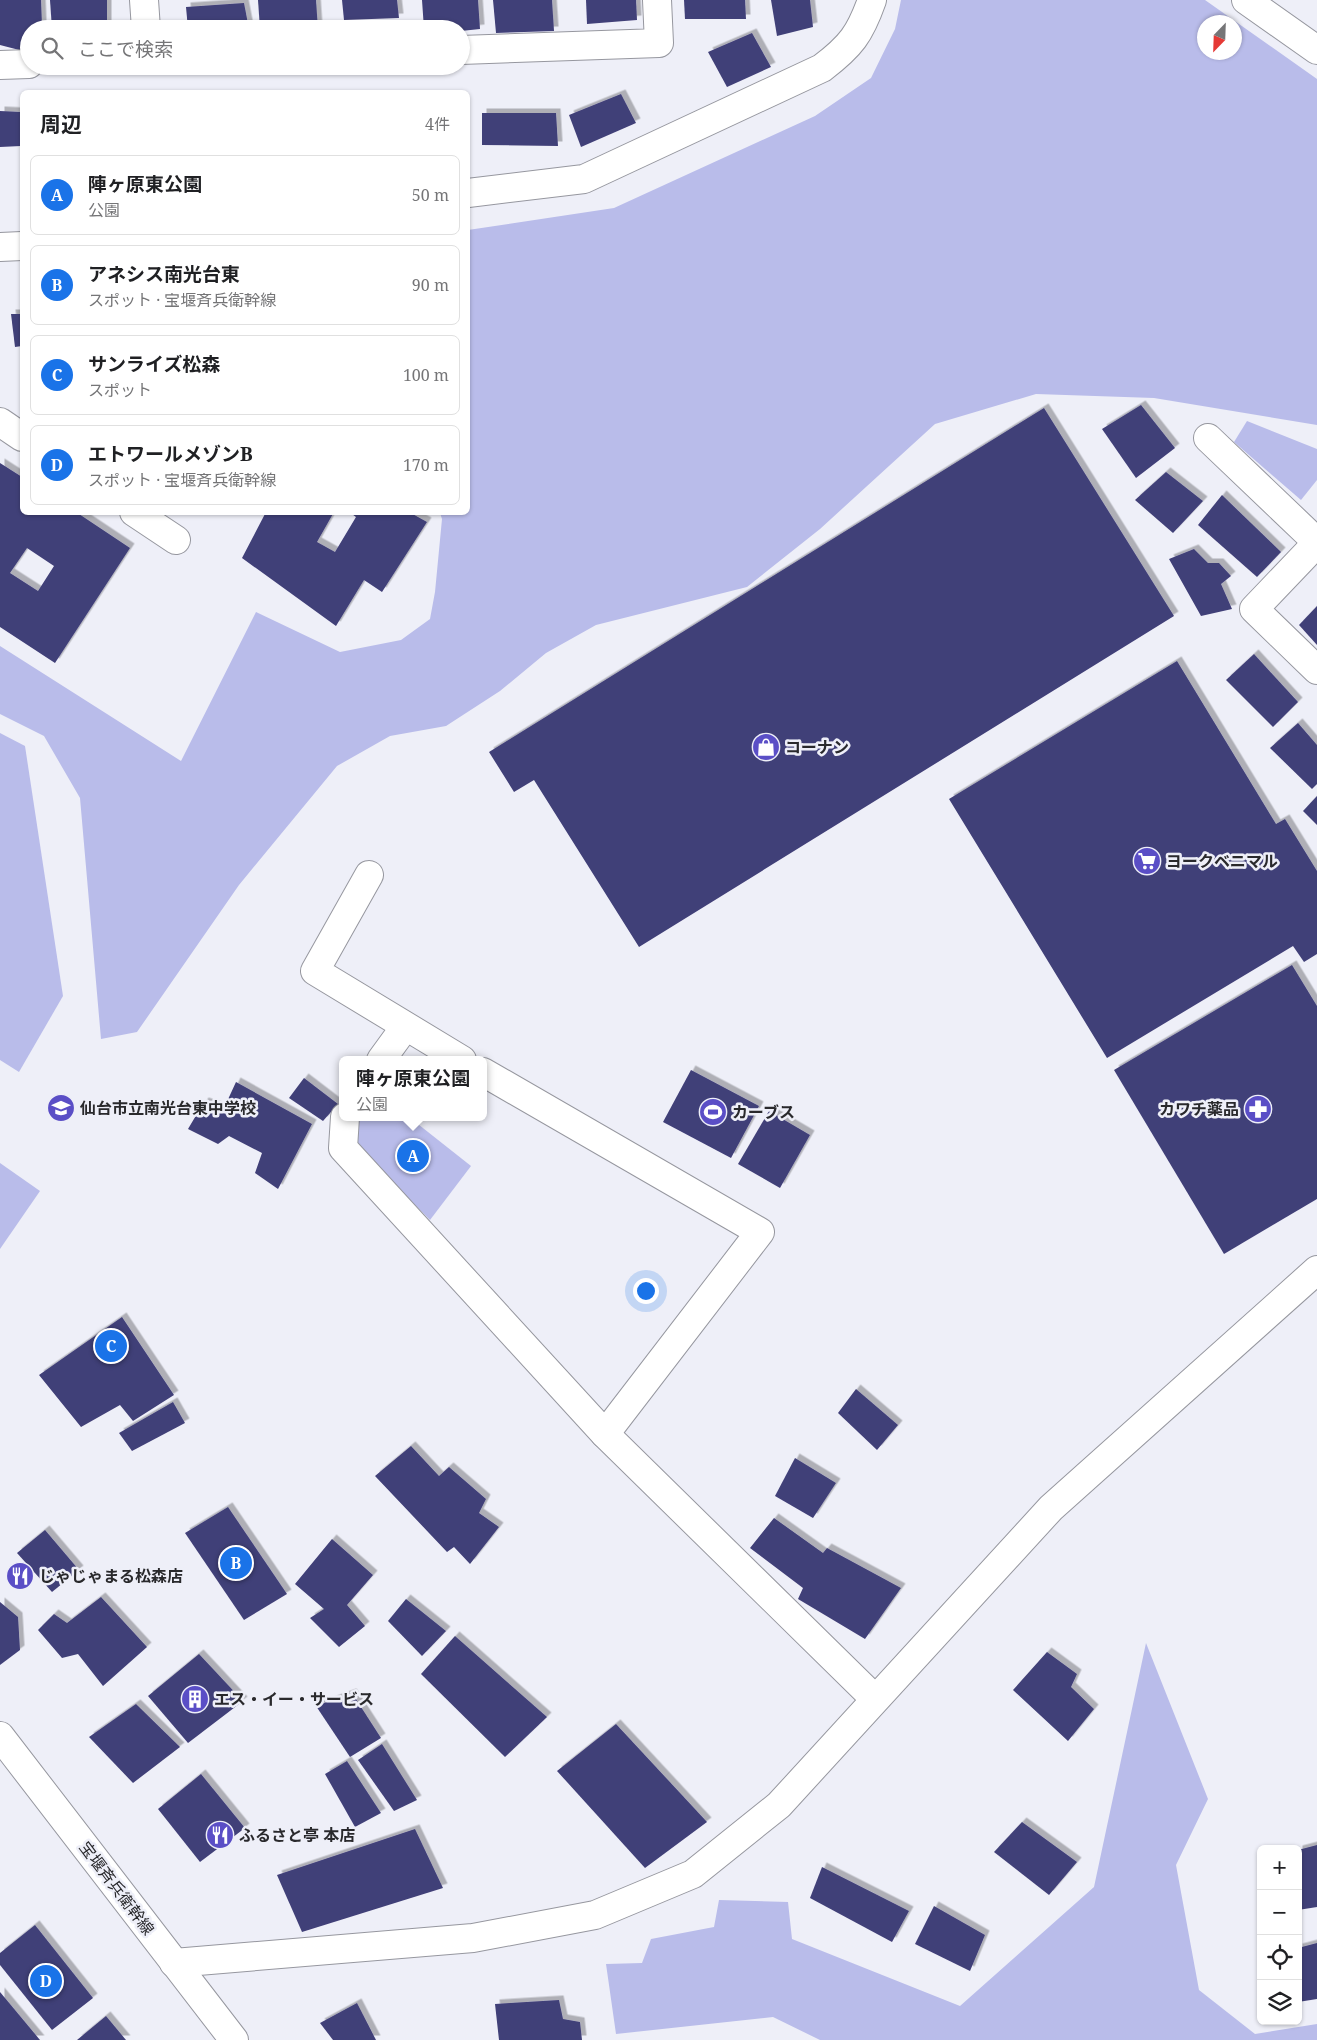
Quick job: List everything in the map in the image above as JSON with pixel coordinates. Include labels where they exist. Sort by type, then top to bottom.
[{"type":"street","points":[[144,0],[145,20]]},
{"type":"street","points":[[470,50],[659,43],[657,0]]},
{"type":"street","points":[[470,193],[584,179],[822,68],[845,51],[863,25],[872,0]]},
{"type":"street","points":[[1260,4],[1317,50]]},
{"type":"street","points":[[0,65],[20,64]]},
{"type":"street","points":[[0,247],[20,246]]},
{"type":"street","points":[[0,422],[20,437]]},
{"type":"street","points":[[1208,438],[1317,543],[1254,609],[1317,670]]},
{"type":"street","points":[[138,515],[176,540]]},
{"type":"street","points":[[369,875],[315,971],[455,1056]]},
{"type":"street","points":[[384,1056],[405,1027]]},
{"type":"street","points":[[487,1074],[760,1232],[605,1434]]},
{"type":"street","points":[[345,1121],[344,1148],[605,1434],[875,1699]]},
{"type":"street","points":[[174,1963],[473,1938],[595,1915],[693,1874],[779,1805],[1051,1508],[1317,1270]]},
{"type":"street","name":"宝堰斉兵衛幹線","points":[[0,1736],[234,2040]]},
{"type":"shaded area","points":[[901,0],[1205,0],[1226,15],[1197,15],[1197,60],[1242,60],[1242,26],[1317,79],[1317,425],[1154,398],[1036,394],[935,424],[820,529],[747,587],[596,625],[546,653],[500,691],[446,726],[390,736],[337,766],[239,885],[137,1032],[101,1039],[80,798],[44,736],[0,714],[0,646],[181,761],[256,612],[340,652],[401,640],[430,619],[435,592],[442,519],[441,515],[470,515],[470,230],[614,208],[815,116],[871,78],[895,29]]},
{"type":"shaded area","points":[[1247,421],[1317,449],[1317,480],[1301,500],[1234,442]]},
{"type":"shaded area","points":[[0,733],[25,746],[63,996],[19,1072],[0,1060]]},
{"type":"shaded area","points":[[414,1121],[471,1166],[430,1220],[357,1146],[357,1122]]},
{"type":"shaded area","points":[[0,1163],[40,1191],[0,1249]]},
{"type":"shaded area","points":[[1146,1643],[1208,1799],[1176,1865],[1199,1990],[1255,2034],[1317,2024],[1317,2040],[820,2040],[773,2017],[616,2034],[606,1964],[642,1963],[651,1939],[714,1927],[719,1900],[788,1902],[792,1939],[960,2006],[1094,1887]]},
{"type":"building","points":[[0,0],[41,0],[42,20],[20,20],[20,50],[0,45]]},
{"type":"building","points":[[50,0],[107,0],[107,20],[51,20]]},
{"type":"building","points":[[258,0],[316,0],[317,20],[259,20]]},
{"type":"building","points":[[342,0],[397,0],[399,18],[344,20]]},
{"type":"building","points":[[422,0],[478,0],[480,29],[470,30],[470,20],[423,20]]},
{"type":"building","points":[[493,0],[552,0],[554,31],[496,33]]},
{"type":"building","points":[[586,0],[636,0],[637,20],[587,24]]},
{"type":"building","points":[[684,0],[745,0],[746,19],[685,19]]},
{"type":"building","points":[[771,0],[810,0],[813,27],[777,36]]},
{"type":"building","points":[[244,3],[247,20],[187,20],[186,7]]},
{"type":"building","points":[[752,33],[771,67],[727,87],[708,52]]},
{"type":"building","points":[[621,94],[636,123],[581,147],[569,115]]},
{"type":"building","points":[[0,111],[20,112],[20,146],[0,147]]},
{"type":"building","points":[[482,113],[556,113],[558,146],[482,145]]},
{"type":"building","points":[[11,314],[20,314],[20,346],[15,347]]},
{"type":"building","points":[[1141,405],[1175,448],[1136,478],[1102,429]]},
{"type":"building","points":[[1044,408],[1174,616],[639,947],[534,780],[514,792],[489,752]]},
{"type":"building","points":[[0,463],[20,476],[20,515],[80,515],[130,548],[55,663],[0,627]],"holes":[[[27,548],[54,566],[38,591],[10,573]]]},
{"type":"building","points":[[1166,472],[1203,501],[1173,533],[1135,500]]},
{"type":"building","points":[[1222,495],[1281,552],[1257,577],[1198,525]]},
{"type":"building","points":[[264,515],[332,515],[317,542],[335,552],[356,517],[353,515],[414,515],[427,522],[382,592],[364,580],[336,626],[242,558]]},
{"type":"building","points":[[1194,549],[1208,563],[1219,563],[1231,576],[1221,584],[1232,609],[1201,616],[1169,559]]},
{"type":"building","points":[[1317,606],[1317,645],[1299,625]]},
{"type":"building","points":[[1254,654],[1298,702],[1273,727],[1226,680]]},
{"type":"building","points":[[1177,661],[1276,824],[1285,819],[1317,871],[1317,954],[1304,962],[1293,946],[1107,1058],[949,799]]},
{"type":"building","points":[[1298,723],[1317,745],[1317,784],[1312,789],[1270,748]]},
{"type":"building","points":[[1317,796],[1317,825],[1303,811]]},
{"type":"building","points":[[1292,965],[1317,1006],[1317,1199],[1224,1254],[1114,1070]]},
{"type":"building","points":[[691,1070],[759,1106],[731,1158],[663,1122]]},
{"type":"building","points":[[304,1078],[338,1104],[323,1121],[289,1098]]},
{"type":"building","points":[[236,1082],[312,1124],[278,1189],[255,1173],[262,1153],[229,1136],[218,1144],[188,1129],[204,1102],[224,1108]]},
{"type":"building","points":[[769,1111],[810,1135],[780,1188],[738,1164]]},
{"type":"building","points":[[122,1317],[174,1395],[133,1421],[120,1405],[81,1427],[39,1375]]},
{"type":"building","points":[[856,1389],[898,1425],[877,1450],[838,1413]]},
{"type":"building","points":[[173,1402],[185,1423],[132,1451],[119,1433]]},
{"type":"building","points":[[411,1446],[439,1476],[449,1467],[486,1499],[479,1513],[499,1527],[470,1564],[454,1547],[447,1552],[375,1476]]},
{"type":"building","points":[[795,1458],[836,1483],[813,1518],[775,1496]]},
{"type":"building","points":[[228,1507],[287,1594],[244,1620],[185,1533]]},
{"type":"building","points":[[774,1518],[823,1553],[827,1548],[901,1588],[865,1639],[798,1599],[803,1588],[750,1548]]},
{"type":"building","points":[[45,1530],[79,1570],[52,1592],[17,1553]]},
{"type":"building","points":[[332,1539],[373,1575],[347,1605],[365,1626],[339,1647],[310,1618],[324,1609],[295,1584]]},
{"type":"building","points":[[101,1597],[147,1647],[103,1686],[78,1654],[62,1658],[38,1630],[54,1614],[67,1623]]},
{"type":"building","points":[[406,1599],[446,1631],[422,1656],[388,1621]]},
{"type":"building","points":[[0,1602],[18,1617],[20,1650],[0,1665]]},
{"type":"building","points":[[455,1636],[547,1717],[505,1757],[421,1674]]},
{"type":"building","points":[[1047,1652],[1077,1674],[1071,1687],[1094,1709],[1068,1741],[1013,1690]]},
{"type":"building","name":"エス・イー・サービス","points":[[199,1654],[243,1701],[188,1743],[148,1696]]},
{"type":"building","points":[[352,1693],[381,1738],[350,1757],[316,1706]]},
{"type":"building","points":[[136,1704],[180,1747],[133,1783],[89,1737]]},
{"type":"building","points":[[616,1724],[707,1822],[645,1868],[557,1771]]},
{"type":"building","points":[[382,1744],[417,1800],[394,1811],[358,1760]]},
{"type":"building","points":[[347,1761],[381,1813],[355,1827],[325,1774]]},
{"type":"building","points":[[201,1774],[245,1828],[200,1862],[158,1809]]},
{"type":"building","points":[[1022,1822],[1077,1862],[1049,1895],[994,1852]]},
{"type":"building","points":[[415,1829],[443,1888],[302,1932],[277,1875]]},
{"type":"building","points":[[1317,1845],[1317,1907],[1302,1909],[1302,1890],[1302,1849]]},
{"type":"building","points":[[822,1867],[909,1911],[892,1942],[810,1898]]},
{"type":"building","points":[[934,1906],[985,1935],[970,1971],[915,1944]]},
{"type":"building","points":[[35,1925],[93,1998],[52,2030],[0,1965],[0,1953]]},
{"type":"building","points":[[1317,1943],[1317,1999],[1302,2001],[1302,1980],[1302,1947]]},
{"type":"building","points":[[0,1992],[40,2040],[0,2040]]},
{"type":"building","points":[[559,2000],[563,2019],[580,2022],[582,2040],[499,2040],[495,2004]]},
{"type":"building","points":[[357,2003],[376,2040],[333,2040],[320,2023]]},
{"type":"building","points":[[106,2016],[126,2040],[77,2040]]},
{"type":"place","name":"コーナン","points":[[766,747]]},
{"type":"place","name":"ヨークベニマル","points":[[1147,861]]},
{"type":"place","name":"仙台市立南光台東中学校","points":[[61,1108]]},
{"type":"place","name":"カワチ薬品","points":[[1258,1109]]},
{"type":"place","name":"カーブス","points":[[713,1112]]},
{"type":"place","name":"陣ヶ原東公園","points":[[413,1156]]},
{"type":"place","name":"サンライズ松森","points":[[111,1346]]},
{"type":"place","name":"アネシス南光台東","points":[[236,1563]]},
{"type":"place","name":"じゃじゃまる松森店","points":[[20,1576]]},
{"type":"place","name":"エス・イー・サービス","points":[[195,1699]]},
{"type":"place","name":"ふるさと亭 本店","points":[[220,1835]]},
{"type":"place","name":"エトワールメゾンB","points":[[46,1981]]}]
